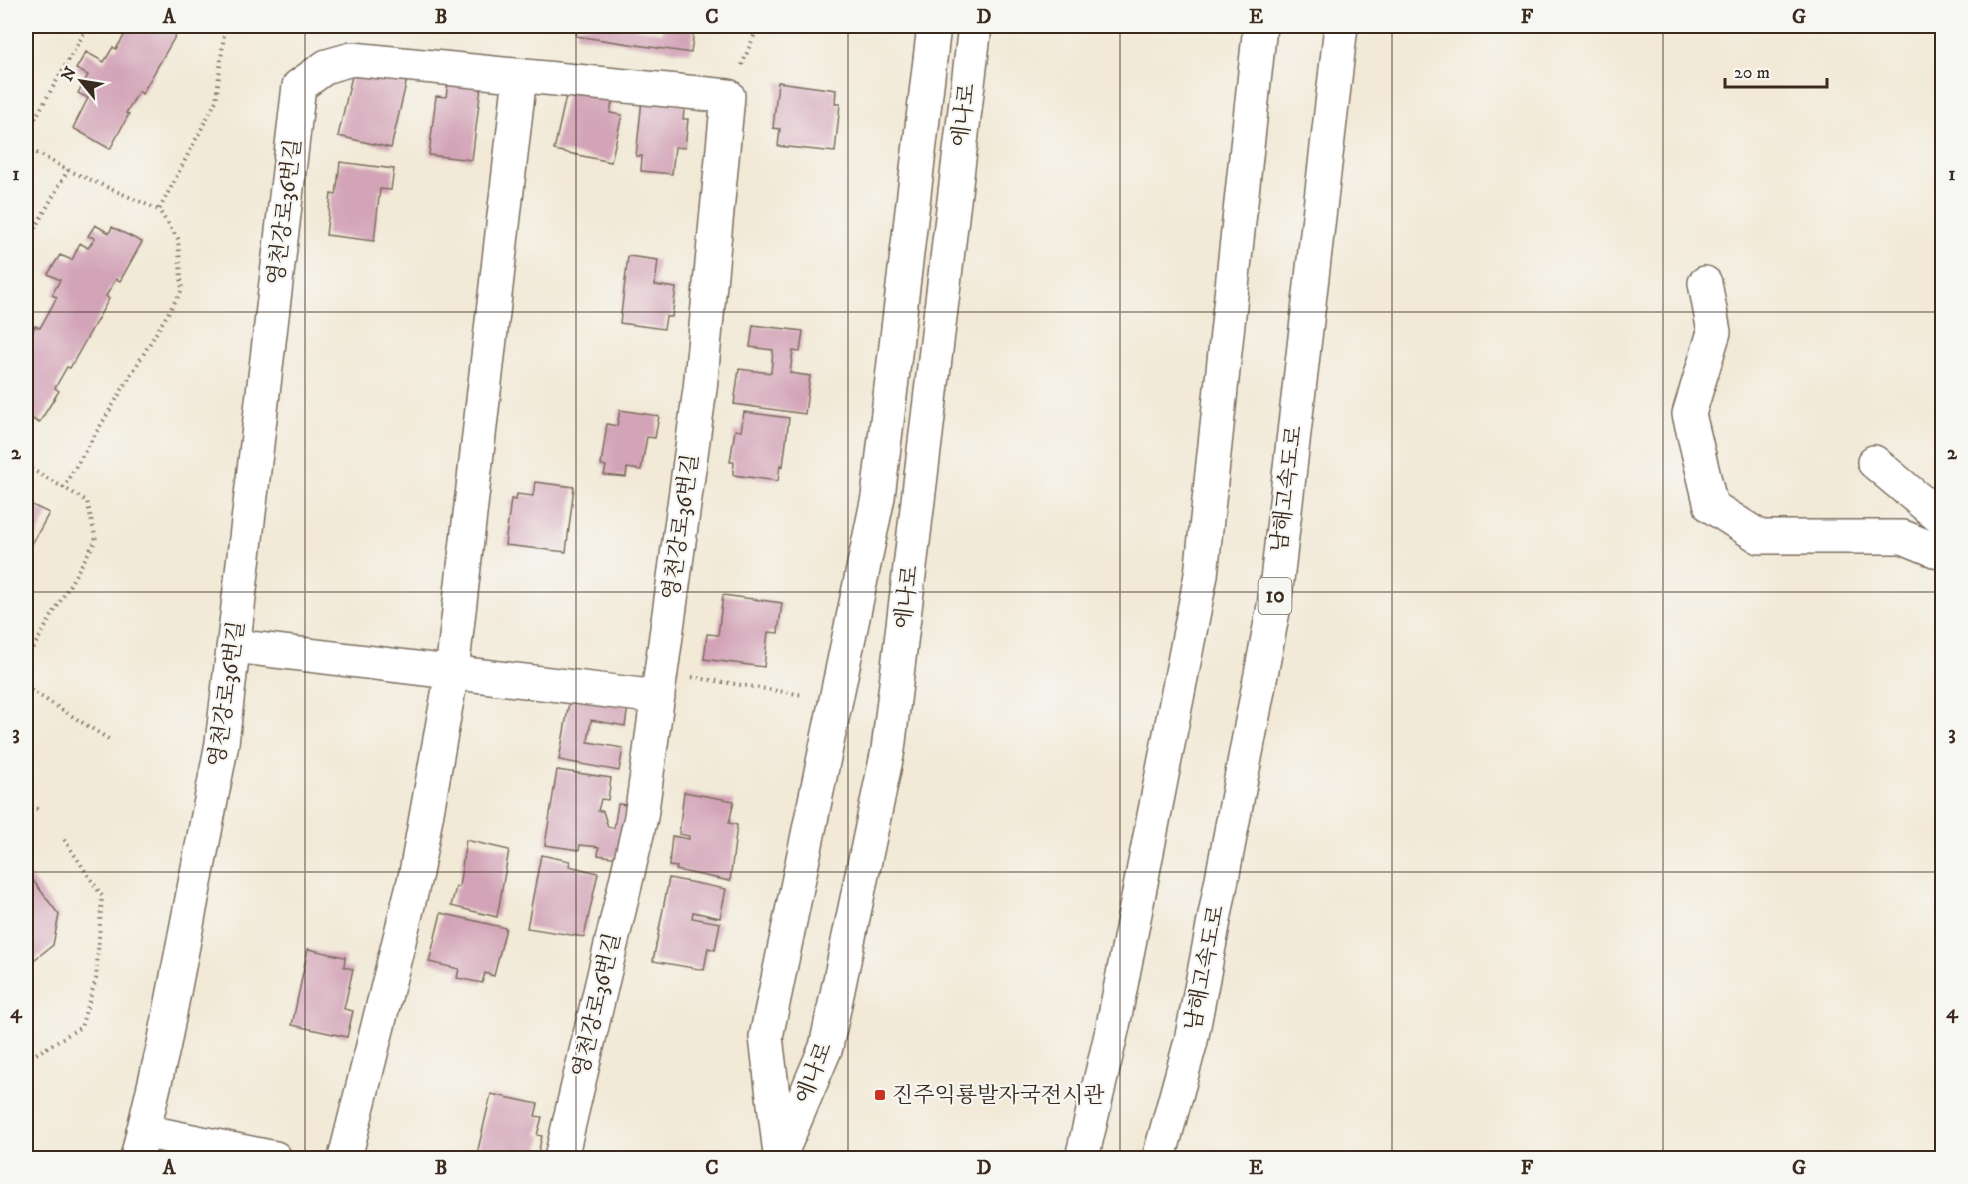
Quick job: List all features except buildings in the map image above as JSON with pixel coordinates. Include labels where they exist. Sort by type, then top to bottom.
[{"type":"main road","name":"에나로","points":[[780,1157],[766,1037],[878,497],[934,26]]},
{"type":"main road","name":"에나로","points":[[780,1157],[826,1047],[888,750],[975,26]]},
{"type":"main road","points":[[1082,1158],[1113,1026],[1201,575],[1260,26]]},
{"type":"main road","name":"남해고속도로","points":[[1159,1158],[1191,1041],[1274,606],[1341,26]]},
{"type":"main road","name":"영천강로36번길","points":[[274,1158],[140,1145],[164,1044],[222,743],[299,86],[327,66],[352,59],[728,96],[700,389],[641,817],[561,1158]]},
{"type":"main road","points":[[345,1158],[416,873],[452,672],[520,76]]},
{"type":"main road","points":[[1705,283],[1714,332],[1689,414],[1711,506],[1760,537],[1903,537],[1942,552]]},
{"type":"main road","points":[[1874,462],[1942,519]]},
{"type":"main road","points":[[234,645],[452,672],[659,684]]},
{"type":"path","points":[[26,134],[88,26]]},
{"type":"path","points":[[159,210],[216,101],[225,26]]},
{"type":"path","points":[[728,96],[758,26]]},
{"type":"path","points":[[26,147],[68,170],[159,210],[178,239],[182,290],[63,488]]},
{"type":"path","points":[[26,244],[68,170]]},
{"type":"path","points":[[26,466],[87,501],[96,540],[26,660]]},
{"type":"path","points":[[659,684],[810,696]]},
{"type":"path","points":[[26,687],[110,740]]},
{"type":"path","points":[[26,802],[41,810]]},
{"type":"path","points":[[26,1060],[81,1027],[96,979],[102,896],[64,839]]},
{"type":"place","name":"진주익룡발자국전시관","points":[[880,1095]]}]
